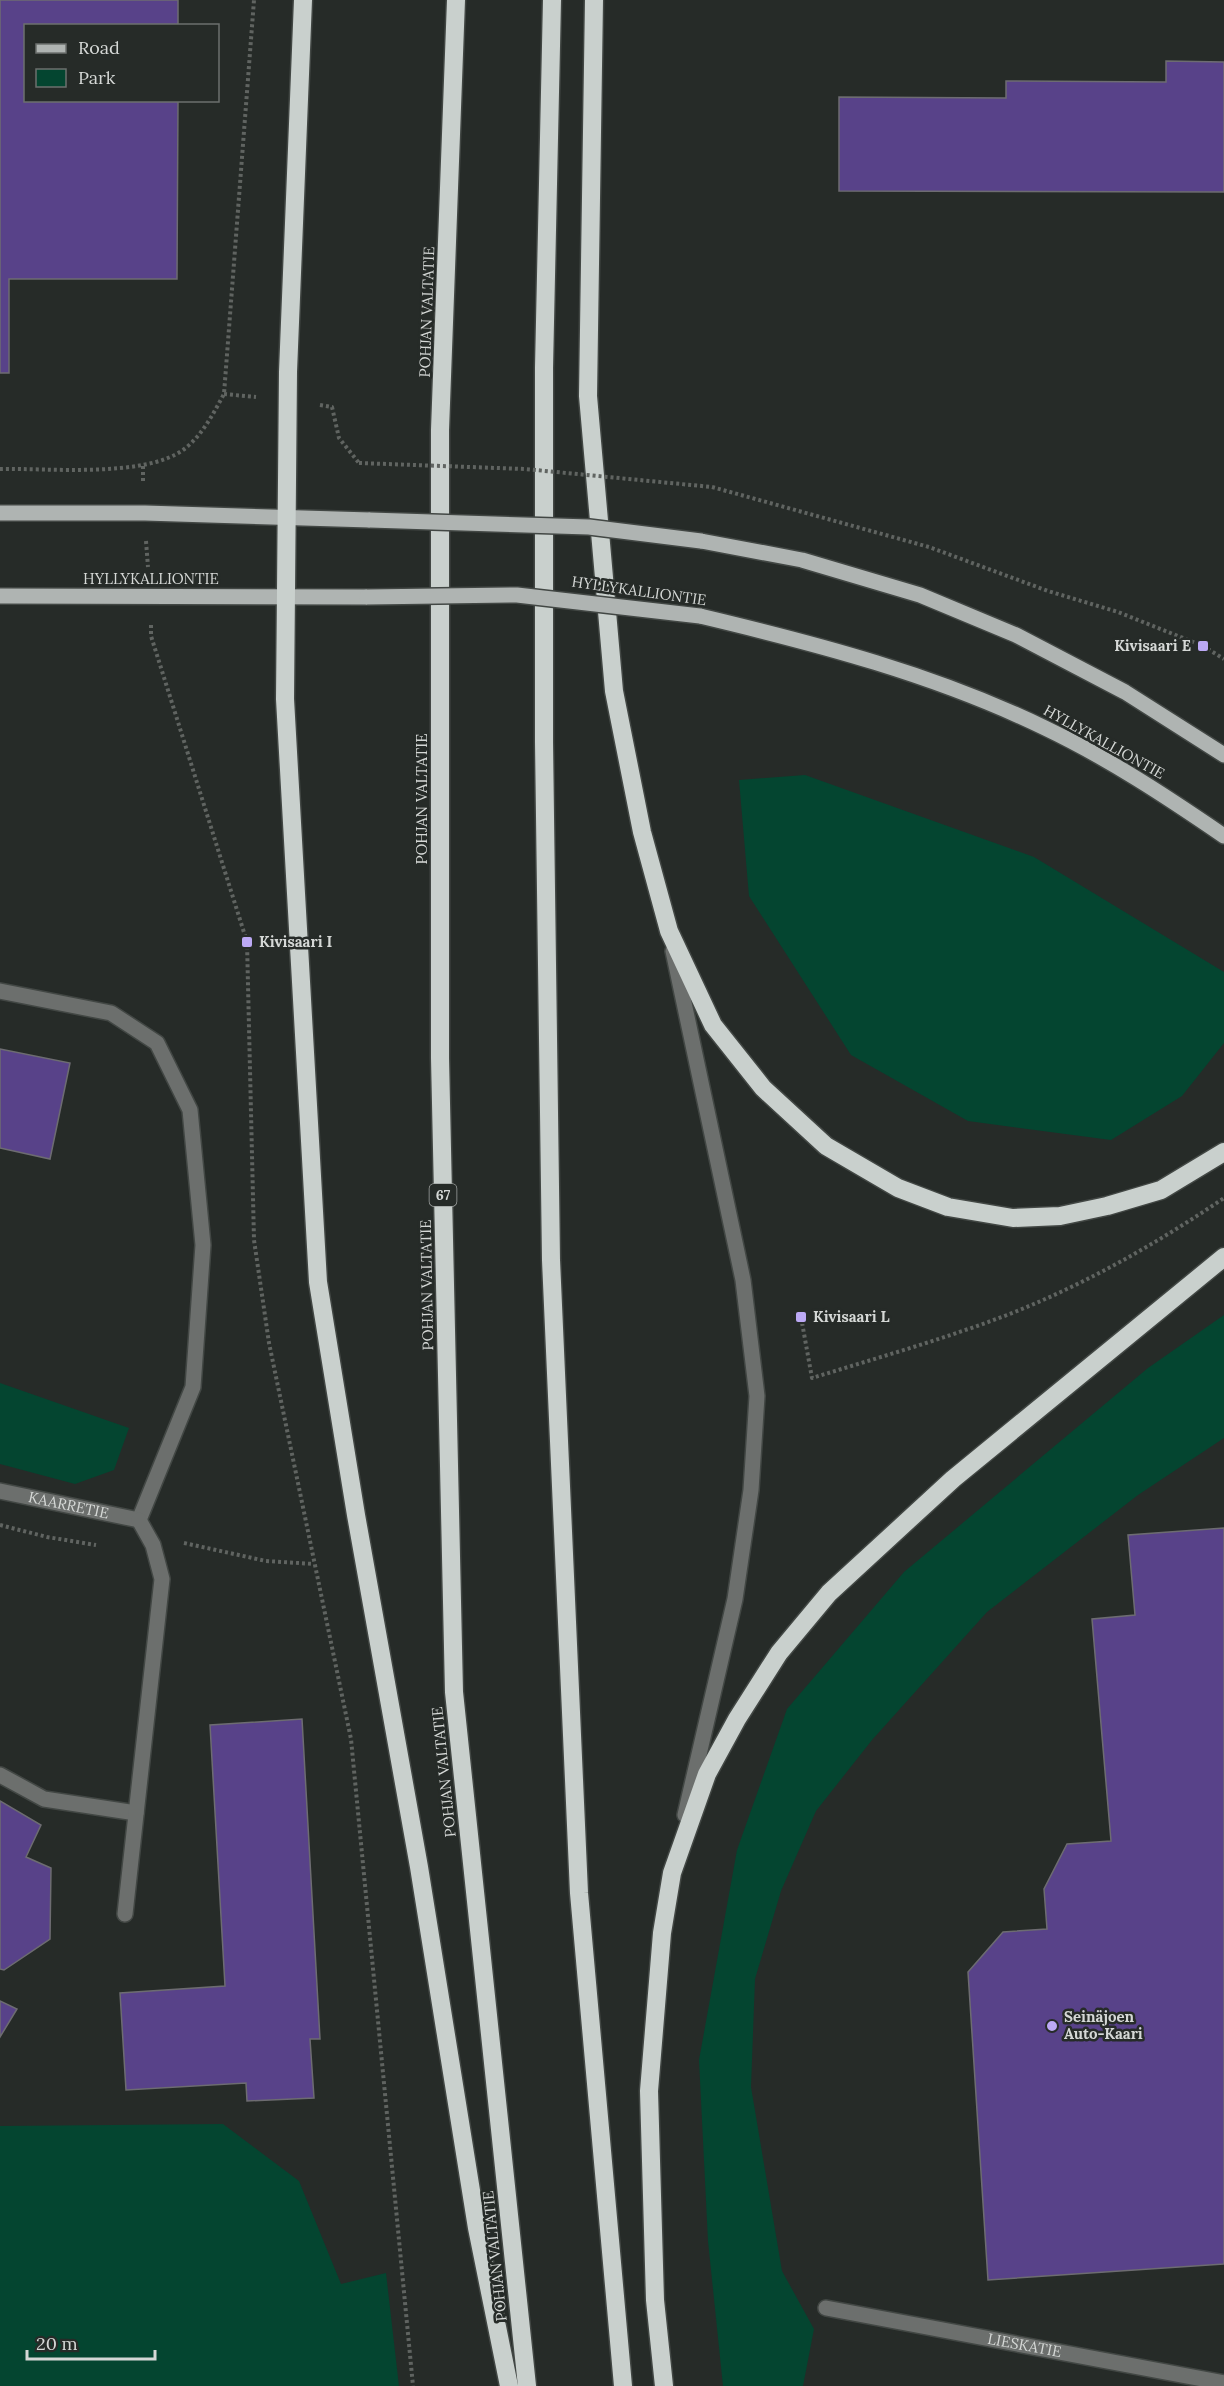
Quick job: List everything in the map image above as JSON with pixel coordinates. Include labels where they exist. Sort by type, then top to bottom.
[{"type":"highway","points":[[303,0],[288,372],[285,699],[318,1282],[356,1515],[421,1879],[477,2228],[508,2386]]},
{"type":"highway","name":"POHJAN VALTATIE","points":[[456,0],[440,430],[440,1058],[454,1692],[527,2386]]},
{"type":"highway","points":[[552,0],[544,368],[544,742],[551,1260],[579,1893],[623,2386]]},
{"type":"highway","points":[[594,0],[588,396],[614,691],[642,832],[669,930],[713,1025],[763,1088],[826,1146],[898,1188],[948,1207],[1012,1218],[1060,1216],[1107,1206],[1161,1190],[1224,1152]]},
{"type":"highway","points":[[664,2386],[655,2300],[649,2091],[662,1933],[672,1874],[707,1774],[737,1719],[779,1653],[829,1593],[953,1479],[1224,1257]]},
{"type":"main road","points":[[0,513],[286,516],[503,522],[589,527],[700,541],[802,560],[920,595],[1017,635],[1125,692],[1224,754]]},
{"type":"main road","name":"HYLLYKALLIONTIE","points":[[0,596],[286,598],[518,595],[700,616],[804,641],[924,678],[1046,728],[1164,795],[1224,836]]},
{"type":"street","points":[[669,930],[743,1280],[757,1396],[752,1491],[735,1599],[672,1874]]},
{"type":"street","points":[[0,991],[111,1013],[157,1043],[190,1110],[203,1245],[193,1387],[139,1520],[153,1545],[162,1579],[125,1914]]},
{"type":"street","name":"KAARRETIE","points":[[0,1491],[139,1520]]},
{"type":"street","points":[[0,1775],[44,1799],[136,1814]]},
{"type":"street","name":"LIESKATIE","points":[[826,2308],[1224,2383]]},
{"type":"path","points":[[0,469],[143,465],[182,450],[206,426],[224,394],[254,0]]},
{"type":"path","points":[[332,407],[339,438],[359,464],[525,469],[711,487],[930,548],[1048,591],[1118,612],[1203,646],[1224,659]]},
{"type":"path","points":[[143,465],[151,636],[248,942],[254,1240],[269,1343],[351,1739],[413,2386]]},
{"type":"path","points":[[801,1317],[812,1378],[1019,1310],[1093,1276],[1167,1237],[1224,1198]]},
{"type":"green space","points":[[805,775],[1034,857],[1224,972],[1224,1043],[1182,1096],[1111,1140],[968,1121],[851,1055],[749,896],[739,780]]},
{"type":"green space","points":[[1224,1315],[1224,1438],[1138,1495],[987,1612],[872,1740],[816,1811],[781,1891],[755,1979],[751,2087],[782,2271],[814,2329],[803,2386],[723,2386],[708,2241],[699,2060],[737,1850],[787,1709],[904,1572],[1148,1368]]},
{"type":"green space","points":[[0,1383],[129,1428],[114,1470],[75,1484],[0,1464]]},
{"type":"green space","points":[[223,2124],[299,2181],[341,2284],[386,2273],[399,2386],[0,2386],[0,2126]]},
{"type":"building","points":[[0,0],[178,0],[178,24],[24,24],[24,102],[178,102],[177,279],[9,279],[9,373],[0,373]]},
{"type":"building","points":[[1166,61],[1224,62],[1224,192],[839,191],[839,97],[1006,98],[1006,81],[1166,82]]},
{"type":"building","points":[[0,1049],[70,1063],[50,1159],[0,1148]]},
{"type":"building","points":[[1224,1528],[1224,2264],[988,2280],[968,1972],[1003,1932],[1047,1929],[1044,1889],[1067,1844],[1111,1841],[1092,1619],[1135,1615],[1128,1535]]},
{"type":"building","points":[[302,1719],[320,2039],[310,2039],[314,2098],[247,2101],[246,2083],[126,2090],[120,1993],[225,1986],[210,1725]]},
{"type":"building","points":[[0,1801],[41,1825],[26,1857],[51,1868],[50,1939],[4,1970],[0,1969]]},
{"type":"building","points":[[0,2001],[17,2009],[0,2037]]},
{"type":"place","name":"Kivisaari E","points":[[1203,646]]},
{"type":"place","name":"Kivisaari I","points":[[247,942]]},
{"type":"place","name":"Kivisaari L","points":[[801,1317]]},
{"type":"place","name":"Seinäjoen Auto-Kaari","points":[[1052,2026]]}]
